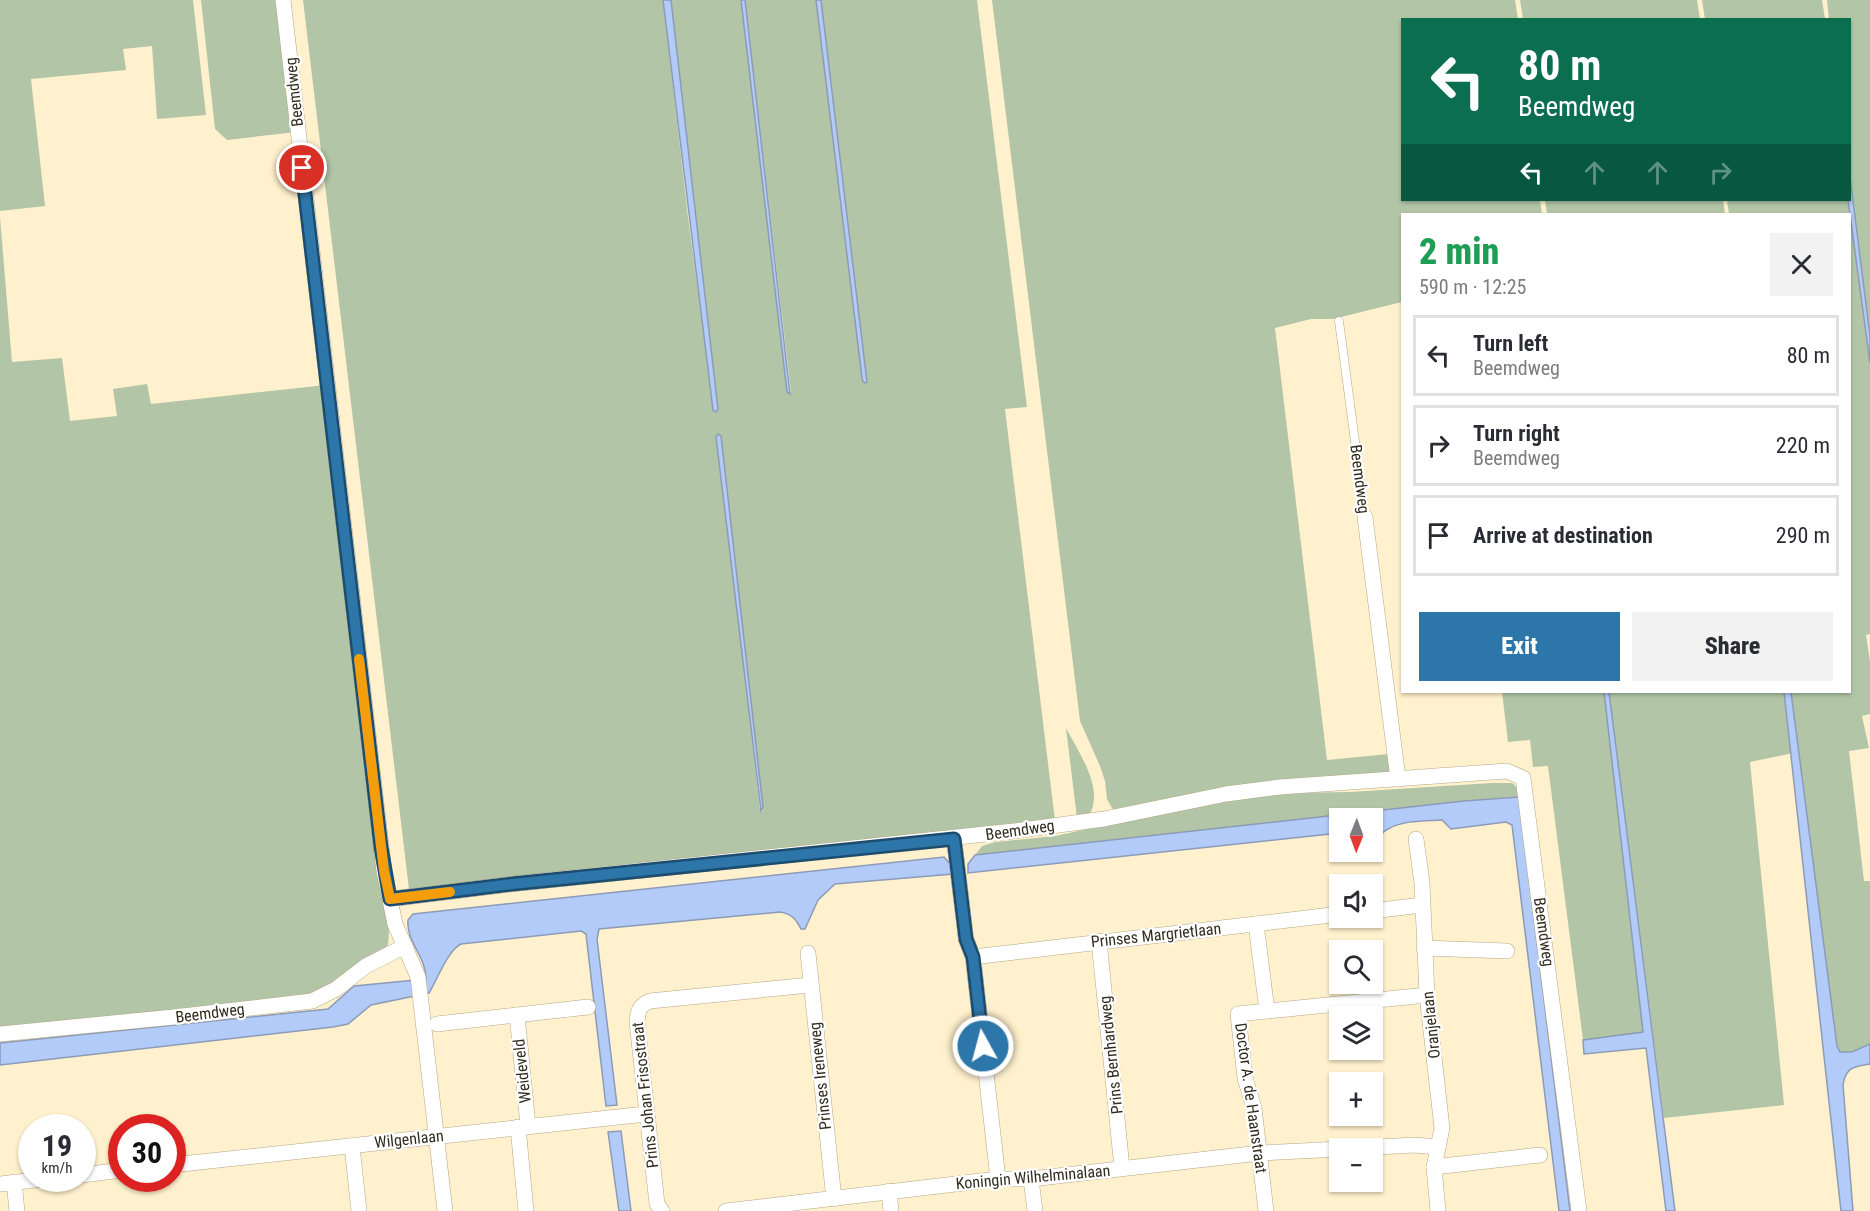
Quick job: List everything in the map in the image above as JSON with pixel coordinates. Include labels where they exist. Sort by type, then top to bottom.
[{"type":"street","name":"Beemdweg","points":[[283,0],[382,859],[395,924],[418,977],[445,1211]]},
{"type":"street","name":"Beemdweg","points":[[1365,517],[1398,779]]},
{"type":"street","name":"Beemdweg","points":[[390,899],[512,884],[954,839],[1104,819],[1226,794],[1280,787],[1507,771],[1523,778],[1579,1211]]},
{"type":"street","points":[[954,839],[966,939],[973,957],[998,1179]]},
{"type":"street","name":"Oranjelaan","points":[[1416,839],[1422,883],[1427,995],[1442,1128],[1434,1167],[1438,1211]]},
{"type":"street","points":[[1383,910],[1422,905]]},
{"type":"street","name":"Prinses Margrietlaan","points":[[973,957],[1329,915]]},
{"type":"street","points":[[1256,924],[1267,1011],[1427,995]]},
{"type":"street","name":"Prins Bernhardweg","points":[[1099,941],[1122,1168]]},
{"type":"street","name":"Beemdweg","points":[[0,1034],[174,1017],[312,1000],[336,989],[366,966],[405,946]]},
{"type":"street","points":[[1424,948],[1507,951]]},
{"type":"street","name":"Prinses Ireneweg","points":[[808,953],[834,1199]]},
{"type":"street","name":"Prins Johan Frisostraat","points":[[662,1211],[657,1204],[646,1114],[637,1022],[638,1011],[642,1005],[650,1001],[810,985]]},
{"type":"street","name":"Weideveld","points":[[437,1024],[588,1007]]},
{"type":"street","name":"Doctor A. de Haanstraat","points":[[1266,1211],[1254,1108],[1245,1078],[1239,1014],[1267,1011]]},
{"type":"street","name":"Weideveld","points":[[517,1015],[526,1211]]},
{"type":"street","name":"Wilgenlaan","points":[[186,1164],[646,1114]]},
{"type":"street","name":"Koningin Wilhelminalaan","points":[[1383,1147],[1414,1145],[1438,1147]]},
{"type":"street","points":[[352,1146],[359,1211]]},
{"type":"street","name":"Koningin Wilhelminalaan","points":[[726,1211],[998,1179],[1032,1179],[1260,1153],[1329,1150]]},
{"type":"street","points":[[1434,1167],[1540,1155]]},
{"type":"street","points":[[1032,1179],[1035,1211]]},
{"type":"street","points":[[7,1183],[17,1211]]},
{"type":"street","points":[[889,1191],[891,1211]]},
{"type":"lane","name":"Beemdweg","points":[[1339,321],[1365,517]]},
{"type":"green space","points":[[0,0],[193,0],[206,115],[157,119],[152,46],[123,49],[126,70],[31,79],[45,206],[0,211]]},
{"type":"green space","points":[[201,0],[280,0],[296,132],[227,140],[215,129]]},
{"type":"green space","points":[[303,0],[663,0],[688,217],[714,411],[718,409],[671,0],[741,0],[788,393],[791,392],[745,0],[816,0],[862,378],[867,382],[821,0],[977,0],[1027,407],[1005,409],[1055,821],[410,898]],"holes":[[[717,435],[721,436],[763,811],[760,810]]]},
{"type":"green space","points":[[992,0],[1515,0],[1518,18],[1401,18],[1401,201],[1540,201],[1542,213],[1401,213],[1401,302],[1333,319],[1311,319],[1275,328],[1327,760],[1389,754],[1389,772],[1117,813],[1107,799],[1100,766],[1080,721]]},
{"type":"green space","points":[[1520,0],[1697,0],[1700,18],[1523,18]]},
{"type":"green space","points":[[1702,0],[1822,0],[1825,18],[1705,18]]},
{"type":"green space","points":[[1827,0],[1870,0],[1870,336],[1851,185],[1851,18],[1829,18]]},
{"type":"green space","points":[[1545,201],[1723,201],[1725,213],[1547,213]]},
{"type":"green space","points":[[1727,201],[1848,201],[1850,213],[1729,213]]},
{"type":"green space","points":[[0,217],[12,362],[62,358],[70,421],[117,416],[113,389],[147,384],[151,404],[326,385],[389,932],[388,945],[384,949],[326,994],[0,1028]]},
{"type":"green space","points":[[1851,222],[1870,363],[1870,634],[1866,635],[1870,661],[1870,714],[1862,716],[1869,748],[1849,751],[1864,881],[1870,881],[1870,1044],[1852,1052],[1840,1052],[1837,1046],[1798,752],[1750,762],[1784,1105],[1664,1118],[1609,693],[1851,693]]},
{"type":"green space","points":[[1502,693],[1604,693],[1643,1033],[1583,1040],[1548,766],[1533,767],[1530,740],[1508,742]]},
{"type":"green space","points":[[1066,728],[1092,783],[1093,805],[1089,816],[1077,818]]},
{"type":"green space","points":[[1512,783],[1517,787],[1519,797],[1383,810],[1383,808],[1329,808],[1329,816],[975,855],[982,846],[995,842],[1055,836],[1227,799],[1285,793],[1350,792]]},
{"type":"water","points":[[663,0],[671,0],[718,409],[716,412],[713,410]]},
{"type":"water","points":[[741,0],[745,0],[790,394],[787,392]]},
{"type":"water","points":[[816,0],[821,0],[867,382],[865,383],[862,378]]},
{"type":"water","points":[[1851,185],[1870,336],[1870,363],[1851,213],[1848,201],[1851,201]]},
{"type":"water","points":[[718,434],[721,436],[763,807],[761,811],[716,437]]},
{"type":"water","points":[[1604,693],[1609,693],[1675,1211],[1666,1211],[1646,1048],[1584,1054],[1583,1040],[1643,1032]]},
{"type":"water","points":[[1784,693],[1791,693],[1837,1046],[1840,1052],[1852,1052],[1870,1044],[1870,1064],[1848,1071],[1843,1085],[1853,1211],[1841,1211]]},
{"type":"water","points":[[1519,797],[1570,1211],[1559,1211],[1512,825],[1506,822],[1451,829],[1442,820],[1400,824],[1383,833],[1383,810]]},
{"type":"water","points":[[1329,816],[1329,834],[968,873],[968,864],[975,855]]},
{"type":"water","points":[[944,857],[952,866],[953,874],[835,884],[818,900],[805,929],[801,929],[791,916],[780,912],[599,929],[597,939],[617,1105],[606,1106],[586,934],[581,931],[461,944],[447,959],[429,993],[371,1005],[348,1024],[0,1065],[0,1043],[328,1009],[354,986],[426,979],[423,963],[408,928],[408,920],[413,914]]},
{"type":"water","points":[[621,1131],[631,1211],[619,1211],[608,1132]]},
{"type":"slow traffic","points":[[359,659],[384,871],[390,899],[450,892]]},
{"type":"route","points":[[302,168],[381,847],[390,899],[512,884],[954,839],[966,939],[973,957],[983,1046]]}]
